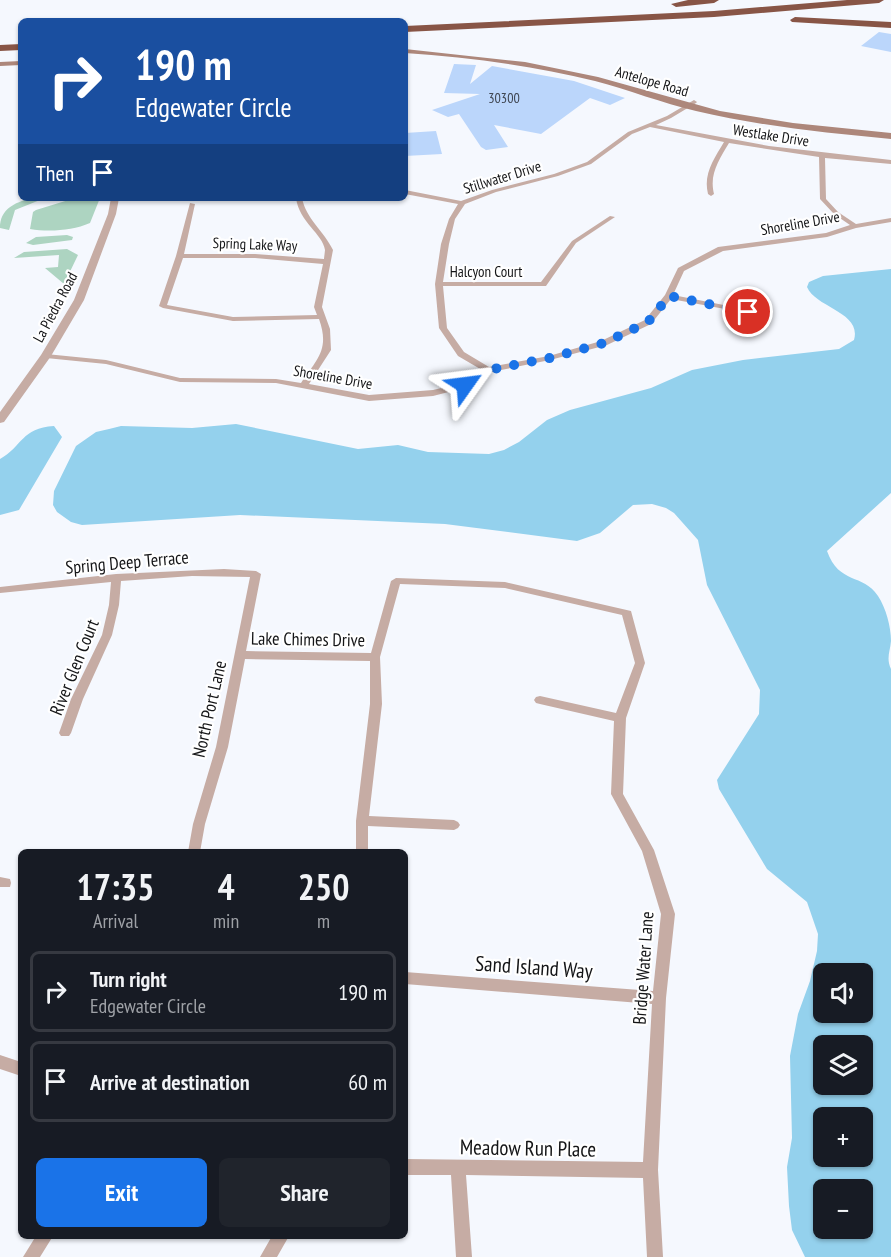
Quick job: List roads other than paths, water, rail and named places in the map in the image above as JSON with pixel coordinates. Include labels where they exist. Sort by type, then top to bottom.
[{"type":"highway","points":[[666,5],[714,0]]},
{"type":"highway","points":[[408,23],[658,12],[818,0]]},
{"type":"highway","points":[[408,29],[714,14],[879,0]]},
{"type":"highway","points":[[458,21],[655,6]]},
{"type":"highway","points":[[448,27],[467,29],[766,20]]},
{"type":"highway","points":[[787,20],[840,20],[891,25]]},
{"type":"highway","points":[[0,41],[18,40]]},
{"type":"highway","points":[[0,48],[18,47]]},
{"type":"main road","name":"Antelope Road","points":[[408,47],[492,54],[568,66],[686,103],[788,120],[891,133]]},
{"type":"main road","name":"Antelope Road","points":[[408,51],[485,58],[550,69],[774,123],[863,134],[891,133]]},
{"type":"main road","points":[[0,64],[18,63]]},
{"type":"street","name":"Stillwater Drive","points":[[488,370],[461,354],[444,328],[439,284],[445,244],[452,219],[462,203],[494,191],[556,175],[589,163],[630,133],[669,117],[686,103]]},
{"type":"street","name":"Westlake Drive","points":[[652,123],[727,142],[822,157],[891,162]]},
{"type":"street","points":[[711,194],[707,183],[711,168],[727,142]]},
{"type":"street","points":[[822,157],[823,199],[836,213],[855,226]]},
{"type":"street","points":[[408,193],[462,203]]},
{"type":"street","name":"La Piedra Road","points":[[0,420],[46,356],[79,300],[115,201]]},
{"type":"street","points":[[299,201],[299,208],[305,219],[326,240],[330,250],[318,307],[326,329],[327,350],[304,384]]},
{"type":"street","points":[[192,204],[180,256],[163,306],[233,319],[321,317]]},
{"type":"street","name":"Halcyon Court","points":[[439,284],[543,284],[574,242],[612,217]]},
{"type":"street","name":"Shoreline Drive","points":[[46,356],[106,362],[180,380],[253,380],[304,384],[331,393],[369,398],[400,398],[434,393],[465,385],[488,370],[550,358],[604,343],[648,322],[669,296],[681,270],[721,249],[827,235],[855,226],[891,220]]},
{"type":"street","name":"Spring Lake Way","points":[[180,256],[255,256],[328,262]]},
{"type":"street","points":[[669,296],[748,312]]},
{"type":"street","name":"Spring Deep Terrace","points":[[0,590],[116,577],[221,572],[256,574]]},
{"type":"street","name":"North Port Lane","points":[[195,849],[199,824],[222,747],[256,574]]},
{"type":"street","name":"River Glen Court","points":[[65,733],[77,699],[107,635],[114,605],[116,577]]},
{"type":"street","name":"Bridge Water Lane","points":[[375,657],[396,581],[505,585],[627,614],[640,663],[620,718],[617,794],[648,850],[668,914],[659,998],[650,1170],[655,1257]]},
{"type":"street","name":"Lake Chimes Drive","points":[[241,655],[375,657]]},
{"type":"street","points":[[362,849],[362,821],[376,704],[375,657]]},
{"type":"street","points":[[540,700],[620,718]]},
{"type":"street","points":[[362,821],[454,825]]},
{"type":"street","name":"Sand Island Way","points":[[408,978],[659,998]]},
{"type":"street","points":[[0,1062],[18,1068]]},
{"type":"street","name":"Meadow Run Place","points":[[408,1167],[650,1170]]},
{"type":"street","points":[[458,1167],[464,1257]]},
{"type":"street","points":[[31,1257],[43,1239]]},
{"type":"street","points":[[268,1257],[279,1239]]},
{"type":"water","points":[[891,269],[891,493],[827,551],[838,569],[865,584],[878,596],[886,612],[891,636],[889,658],[891,669],[891,1257],[805,1257],[792,1230],[787,1167],[792,1138],[790,1056],[798,1014],[813,968],[813,1023],[873,1023],[873,963],[814,963],[818,934],[807,902],[767,869],[719,789],[717,780],[759,714],[760,690],[707,585],[698,540],[674,513],[652,504],[633,505],[600,533],[577,541],[445,524],[240,515],[82,525],[71,522],[57,512],[53,505],[54,491],[76,446],[96,432],[121,426],[192,428],[236,424],[358,449],[398,445],[428,452],[489,454],[504,450],[519,442],[547,420],[570,410],[651,388],[692,370],[743,360],[839,349],[854,340],[855,331],[851,323],[845,316],[812,294],[807,287],[809,282],[823,276]]},
{"type":"water","points":[[54,426],[62,437],[19,510],[0,515],[0,459],[28,434],[43,427]]}]
